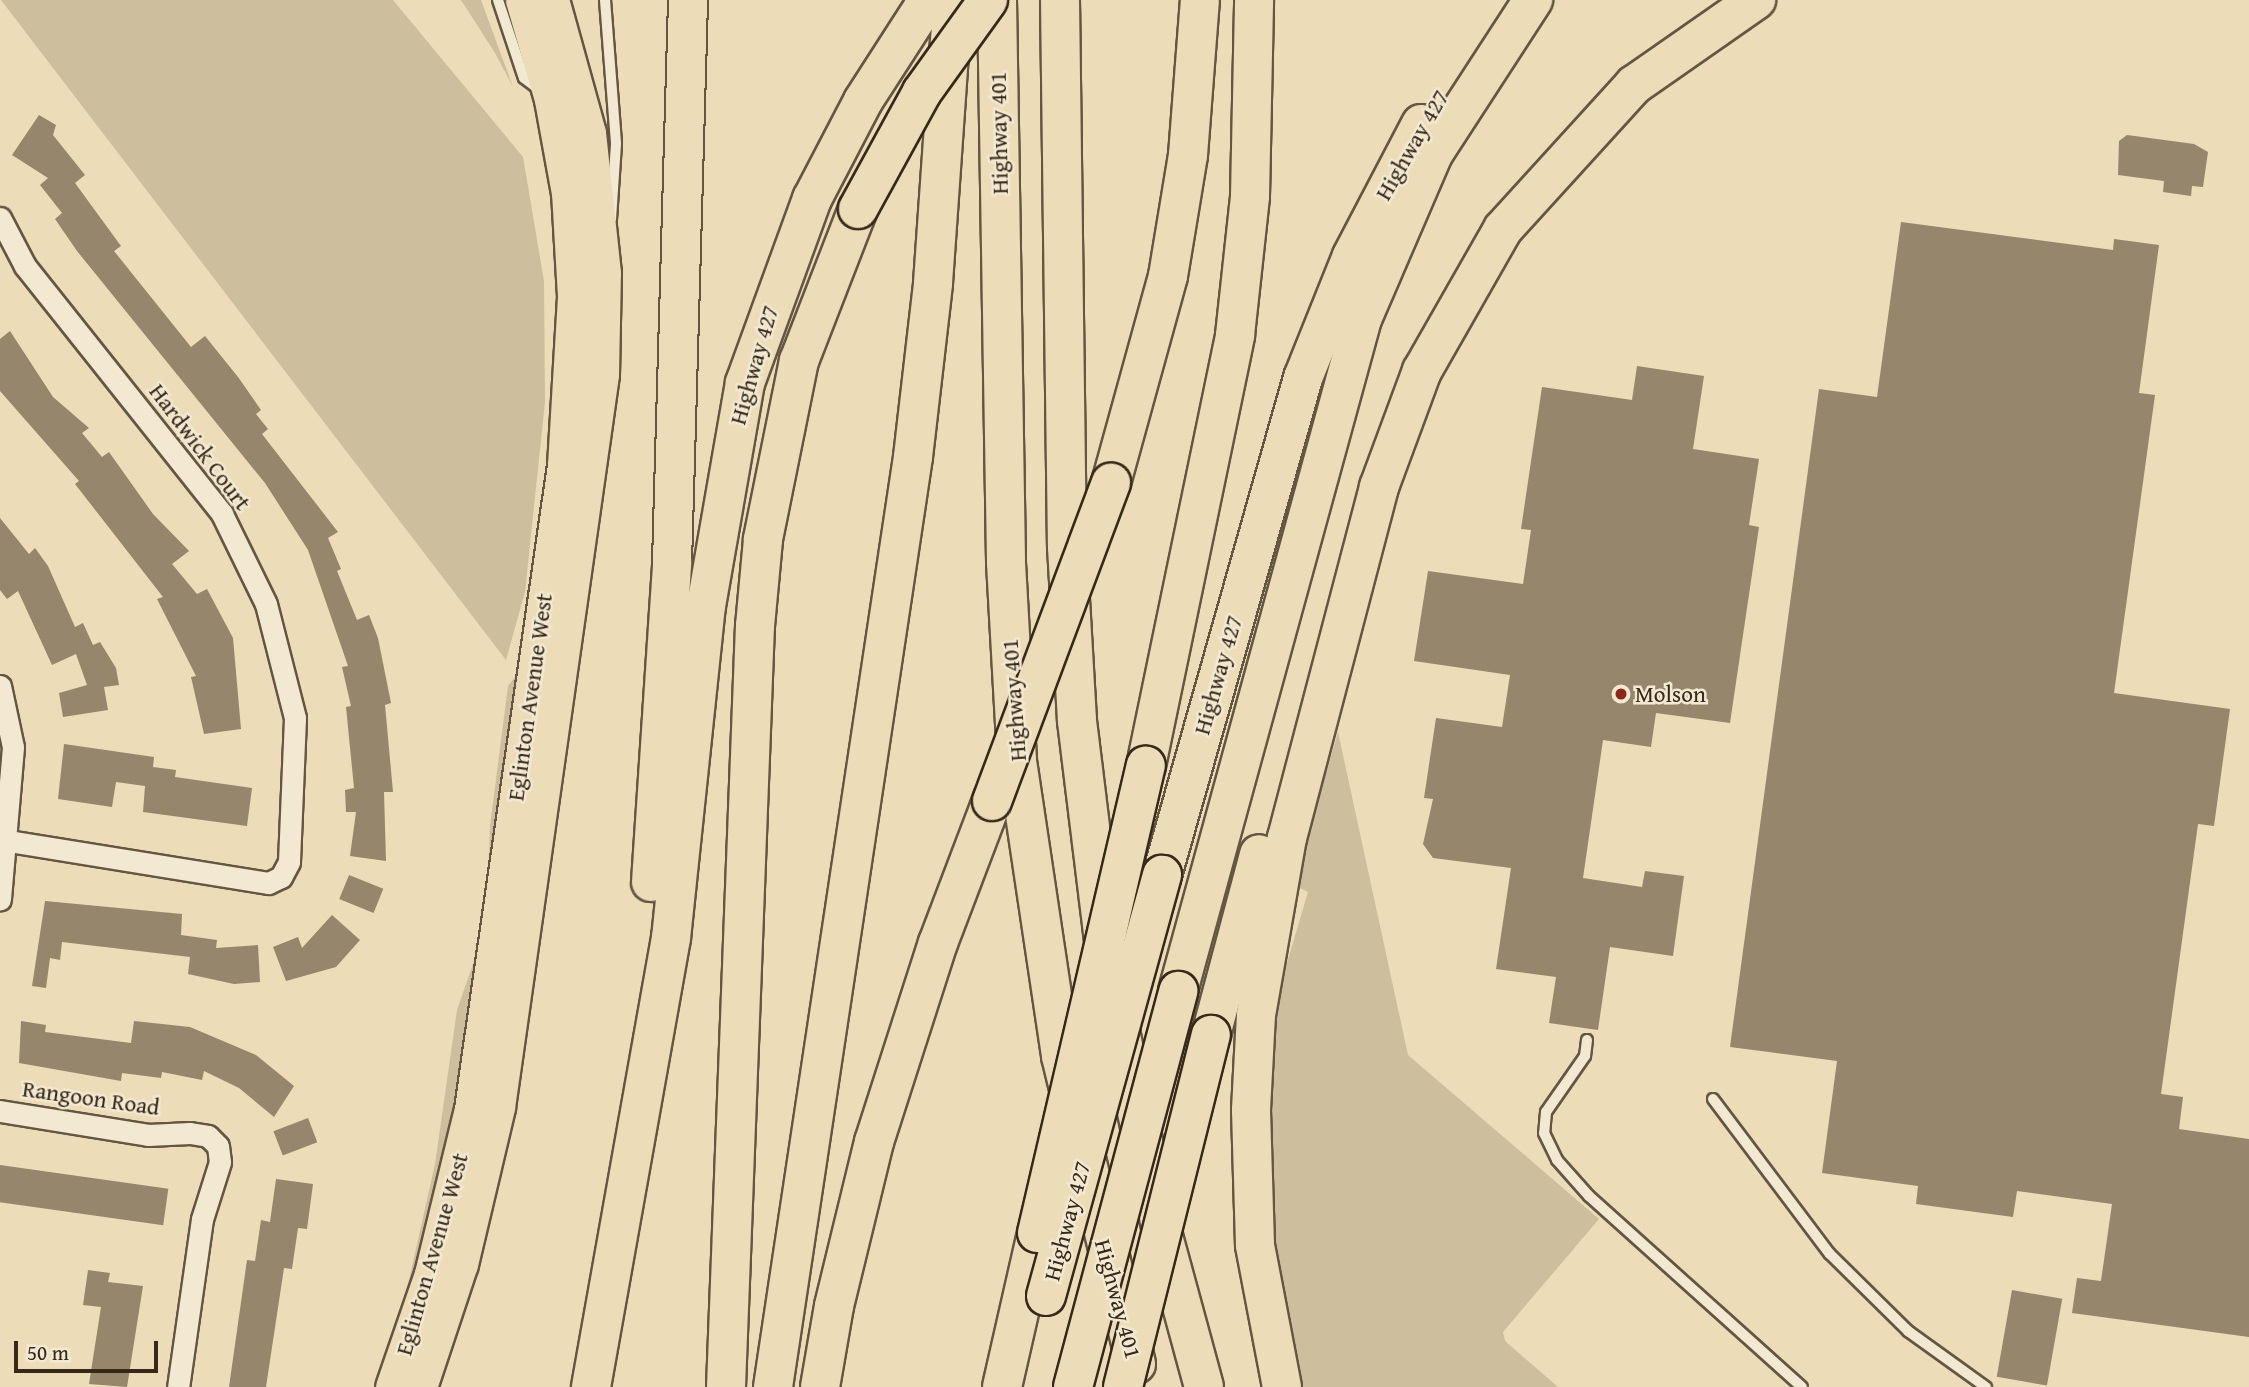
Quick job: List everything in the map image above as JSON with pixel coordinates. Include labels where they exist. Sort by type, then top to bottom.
[{"type":"highway","points":[[636,1125],[672,564],[688,0]]},
{"type":"highway","name":"Highway 427","points":[[591,1387],[671,938],[706,606],[736,422],[791,250],[863,102],[928,0]]},
{"type":"highway","points":[[773,1387],[914,457],[933,283],[953,0]]},
{"type":"highway","points":[[726,1387],[753,665],[763,540],[799,361],[858,209],[922,92],[988,0]]},
{"type":"highway","name":"Highway 401","points":[[997,0],[1006,563],[1017,761],[1061,1056],[1085,1172],[1142,1387]]},
{"type":"highway","points":[[1060,0],[1067,547],[1077,720],[1125,1057],[1163,1236],[1204,1387]]},
{"type":"highway","points":[[820,1387],[834,1306],[873,1142],[934,955],[1111,483],[1168,276],[1188,155],[1200,0]]},
{"type":"highway","points":[[1002,1387],[1146,766],[1235,335],[1250,197],[1254,0]]},
{"type":"highway","name":"Highway 427","points":[[1021,1387],[1283,439],[1327,315],[1426,114],[1504,0]]},
{"type":"highway","points":[[1073,1387],[1362,319],[1433,154],[1533,0]]},
{"type":"highway","points":[[1123,1387],[1211,1035],[1373,443],[1422,324],[1484,221],[1549,141],[1651,45],[1718,0]]},
{"type":"highway","points":[[1282,1387],[1255,1245],[1251,1111],[1256,1014],[1287,838],[1379,487],[1422,371],[1503,229],[1634,85],[1756,0]]},
{"type":"main road","name":"Eglinton Avenue West","points":[[392,1387],[434,1262],[471,1109],[565,465],[574,296],[568,193],[551,99],[522,0]]},
{"type":"main road","name":"Eglinton Avenue West","points":[[420,1387],[461,1264],[502,1081],[594,446],[604,273],[589,132],[552,0]]},
{"type":"street","name":"Hardwick Court","points":[[0,218],[25,266],[222,514],[266,604],[295,724],[289,862],[281,877],[268,883],[8,841]]},
{"type":"street","points":[[0,686],[13,747],[8,841],[0,899]]},
{"type":"street","name":"Rangoon Road","points":[[0,1111],[148,1135],[190,1133],[208,1136],[218,1146],[220,1162],[202,1219],[178,1387]]},
{"type":"lane","points":[[498,0],[524,78],[551,99]]},
{"type":"lane","points":[[604,273],[616,144],[605,0]]},
{"type":"lane","points":[[1587,1040],[1585,1056],[1546,1112],[1544,1133],[1557,1160],[1589,1196],[1802,1387]]},
{"type":"lane","points":[[1713,1099],[1830,1254],[1908,1331],[1986,1387]]},
{"type":"shaded area","points":[[1,0],[393,0],[523,157],[544,281],[545,402],[525,592],[506,660]]},
{"type":"shaded area","points":[[461,0],[481,0],[513,87],[495,53]]},
{"type":"shaded area","points":[[525,664],[462,1104],[431,1240],[390,1365],[435,1164],[457,1010],[487,924],[490,826],[508,686]]},
{"type":"shaded area","points":[[1338,732],[1408,1055],[1599,1219],[1503,1332],[1505,1341],[1558,1387],[1292,1387],[1275,1270],[1266,1142],[1271,1017],[1308,892],[1294,885]]},
{"type":"building","points":[[39,115],[56,125],[53,135],[85,175],[75,183],[121,246],[114,251],[191,347],[205,336],[238,377],[261,410],[256,414],[268,429],[262,434],[338,532],[328,538],[341,569],[337,571],[357,620],[369,615],[378,638],[391,703],[385,705],[393,792],[384,792],[386,861],[350,856],[356,812],[346,812],[345,790],[354,788],[346,707],[351,706],[342,667],[348,666],[308,550],[265,483],[77,251],[55,219],[62,213],[40,185],[48,178],[12,155]]},
{"type":"building","points":[[2127,135],[2194,144],[2208,152],[2203,187],[2192,186],[2191,196],[2163,192],[2164,181],[2118,175],[2119,141]]},
{"type":"building","points":[[1901,222],[2113,250],[2114,239],[2159,245],[2139,393],[2155,395],[2114,693],[2230,709],[2214,826],[2198,824],[2161,1094],[2183,1097],[2179,1129],[2249,1139],[2249,1337],[2072,1313],[2077,1278],[2101,1281],[2112,1204],[2017,1191],[2013,1217],[1916,1204],[1918,1186],[1822,1173],[1837,1061],[1730,1047],[1819,389],[1877,397]]},
{"type":"building","points":[[10,331],[53,397],[89,428],[82,433],[102,457],[109,452],[153,514],[189,551],[172,564],[197,594],[207,589],[233,638],[241,729],[204,734],[191,677],[196,676],[157,599],[163,597],[75,484],[79,481],[0,391],[0,339]]},
{"type":"building","name":"Molson","points":[[1637,366],[1704,376],[1693,449],[1759,459],[1749,525],[1759,527],[1730,723],[1656,713],[1651,747],[1603,740],[1583,878],[1642,887],[1645,871],[1684,876],[1673,956],[1610,947],[1598,1030],[1549,1023],[1556,977],[1496,969],[1511,868],[1433,858],[1423,844],[1433,799],[1424,798],[1436,718],[1502,727],[1510,675],[1414,661],[1428,571],[1523,584],[1531,530],[1521,529],[1542,387],[1632,400]]},
{"type":"building","points":[[0,518],[29,554],[35,548],[48,566],[75,627],[83,623],[93,645],[100,642],[116,668],[119,685],[104,687],[108,710],[63,717],[59,693],[87,685],[76,654],[52,665],[18,591],[7,599],[0,590]]},
{"type":"building","points":[[64,744],[154,757],[153,767],[176,770],[175,777],[252,788],[247,826],[143,812],[145,786],[116,782],[112,807],[58,799]]},
{"type":"building","points":[[349,875],[383,889],[374,913],[339,899]]},
{"type":"building","points":[[45,901],[182,914],[181,935],[217,940],[216,948],[258,945],[260,982],[234,984],[188,974],[190,957],[62,942],[60,960],[50,958],[46,988],[32,986]]},
{"type":"building","points":[[332,915],[360,940],[336,967],[286,981],[273,947],[298,937],[302,948]]},
{"type":"building","points":[[21,1021],[46,1025],[45,1032],[131,1043],[134,1021],[190,1027],[256,1055],[294,1086],[274,1117],[239,1088],[204,1071],[202,1080],[162,1072],[161,1078],[122,1073],[121,1081],[19,1063]]},
{"type":"building","points":[[308,1118],[317,1142],[283,1156],[273,1131]]},
{"type":"building","points":[[0,1165],[168,1189],[163,1225],[0,1202]]},
{"type":"building","points":[[276,1179],[313,1184],[307,1229],[298,1228],[292,1269],[284,1268],[266,1387],[229,1387],[247,1260],[255,1261],[261,1220],[270,1222]]},
{"type":"building","points":[[88,1270],[110,1273],[108,1282],[143,1286],[127,1387],[89,1384],[101,1307],[83,1305]]},
{"type":"building","points":[[2012,1290],[2062,1299],[2047,1386],[1997,1377]]},
{"type":"place","name":"Molson","points":[[1621,694]]}]
